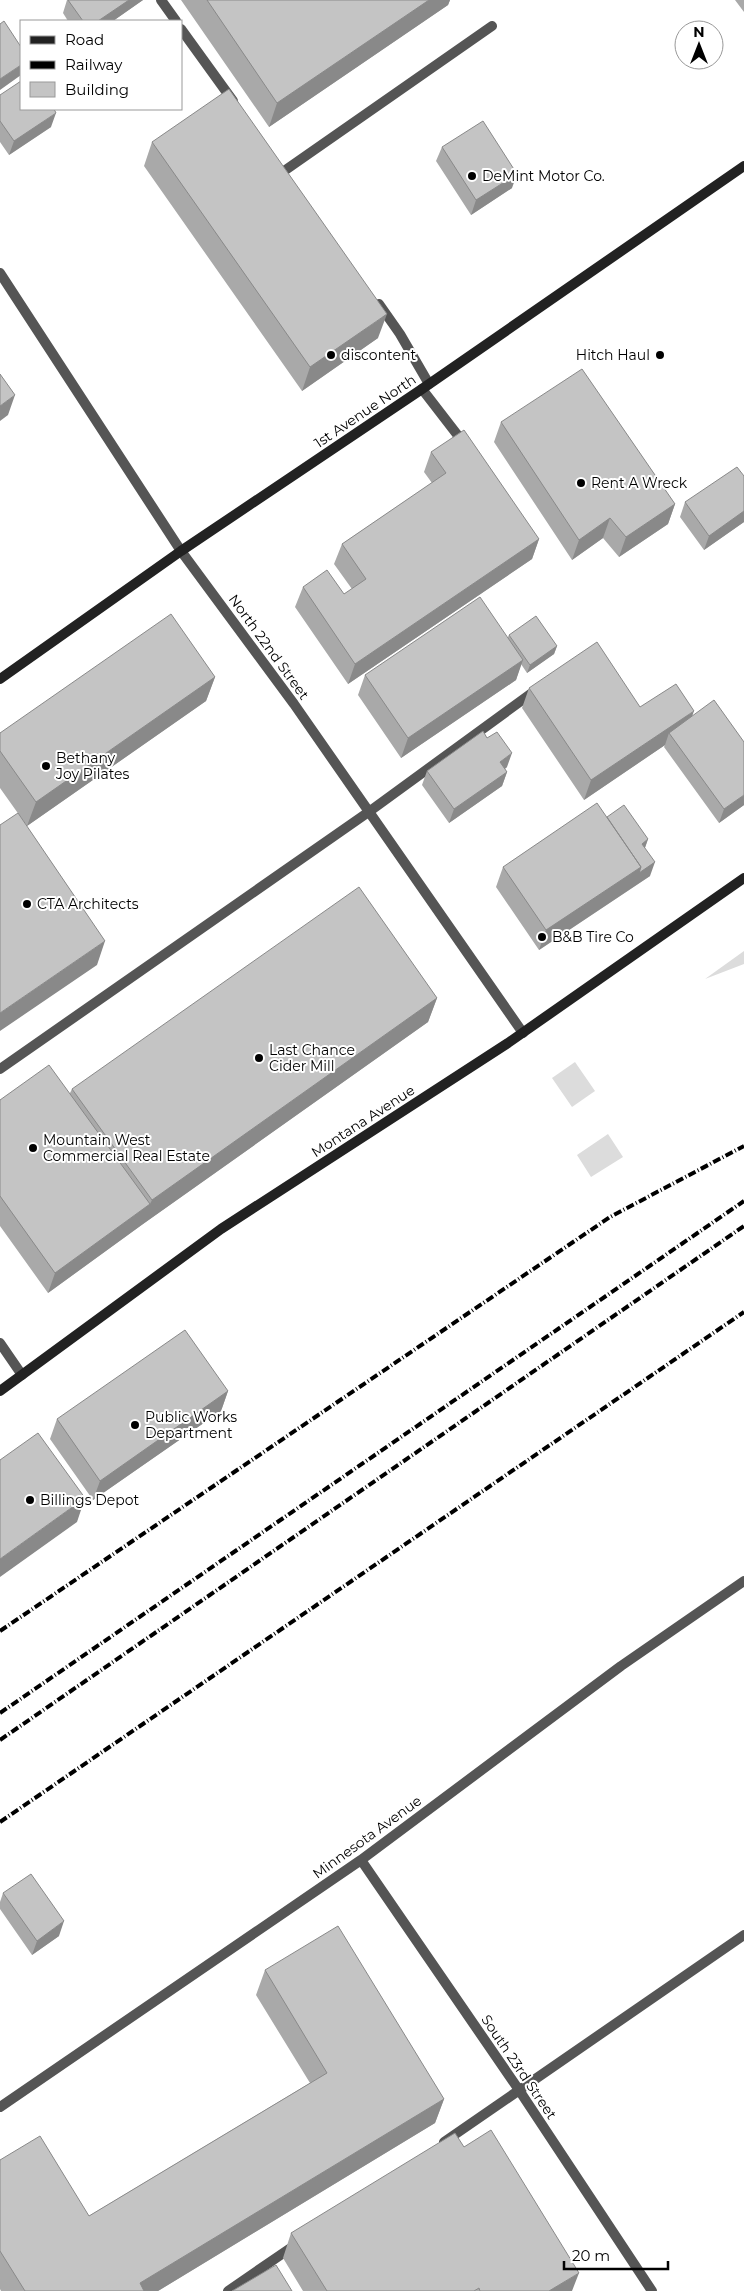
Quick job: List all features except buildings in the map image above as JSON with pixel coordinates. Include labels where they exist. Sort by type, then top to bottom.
[{"type":"main road","name":"1st Avenue North","points":[[0,679],[181,551],[426,387],[744,166]]},
{"type":"main road","name":"Montana Avenue","points":[[0,1391],[59,1345],[221,1229],[523,1033],[744,878]]},
{"type":"street","points":[[161,0],[175,20]]},
{"type":"street","points":[[284,171],[492,26]]},
{"type":"street","points":[[182,29],[238,108]]},
{"type":"street","name":"North 22nd Street","points":[[0,273],[181,551],[370,811],[523,1033]]},
{"type":"street","points":[[373,295],[400,334],[426,387],[472,454]]},
{"type":"street","points":[[0,1069],[370,811],[544,683]]},
{"type":"street","points":[[0,1343],[22,1375]]},
{"type":"street","name":"Minnesota Avenue","points":[[0,2107],[360,1860],[621,1666],[744,1581]]},
{"type":"street","name":"South 23rd Street","points":[[360,1860],[519,2090],[652,2291]]},
{"type":"street","points":[[438,2146],[744,1935]]},
{"type":"street","points":[[228,2291],[270,2267],[300,2242]]},
{"type":"shaded area","points":[[744,951],[744,964],[705,979]]},
{"type":"shaded area","points":[[575,1062],[595,1091],[572,1107],[552,1078]]},
{"type":"shaded area","points":[[608,1134],[623,1157],[591,1177],[577,1155]]},
{"type":"railway","points":[[0,1631],[610,1217],[744,1146]]},
{"type":"railway","points":[[0,1713],[744,1201]]},
{"type":"railway","points":[[0,1740],[744,1226]]},
{"type":"railway","points":[[0,1822],[744,1312]]},
{"type":"place","name":"DeMint Motor Co.","points":[[472,176]]},
{"type":"place","name":"discontent","points":[[331,355]]},
{"type":"place","name":"Hitch Haul","points":[[660,355]]},
{"type":"place","name":"Rent A Wreck","points":[[581,483]]},
{"type":"place","name":"Bethany Joy Pilates","points":[[46,766]]},
{"type":"place","name":"CTA Architects","points":[[27,904]]},
{"type":"place","name":"B&B Tire Co","points":[[542,937]]},
{"type":"place","name":"Last Chance Cider Mill","points":[[259,1058]]},
{"type":"place","name":"Mountain West Commercial Real Estate","points":[[33,1148]]},
{"type":"place","name":"Public Works Department","points":[[135,1425]]},
{"type":"place","name":"Billings Depot","points":[[30,1500]]}]
